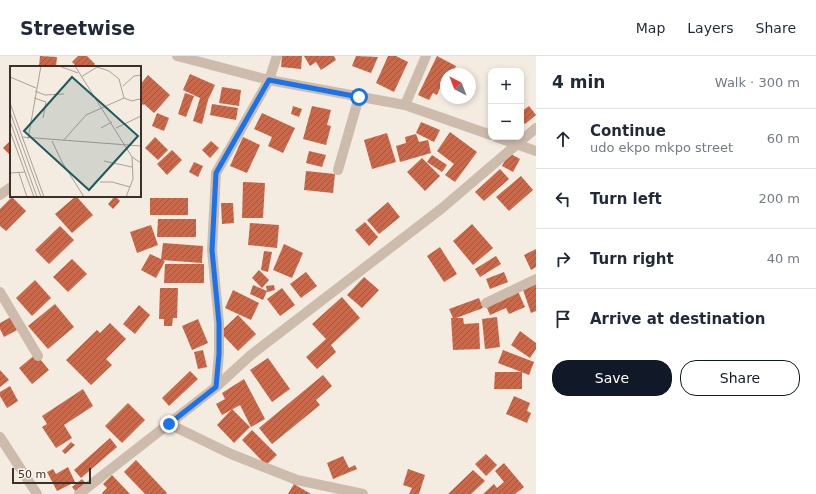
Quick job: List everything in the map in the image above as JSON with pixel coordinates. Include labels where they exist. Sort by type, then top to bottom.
[{"type":"street","points":[[177,56],[269,80],[405,105],[488,134]]},
{"type":"street","points":[[216,387],[219,354],[219,323],[212,250],[216,173],[269,80],[277,56]]},
{"type":"street","points":[[405,105],[426,56]]},
{"type":"street","points":[[338,170],[359,97]]},
{"type":"street","points":[[78,494],[216,387],[252,354],[441,209],[536,128]]},
{"type":"street","points":[[505,140],[536,151]]},
{"type":"street","points":[[0,195],[10,188]]},
{"type":"street","points":[[486,303],[536,280]]},
{"type":"street","points":[[0,292],[38,356]]},
{"type":"street","points":[[169,424],[231,454],[297,480],[363,494]]},
{"type":"street","points":[[0,437],[37,494]]},
{"type":"building","points":[[40,56],[57,57],[56,66],[39,66]]},
{"type":"building","points":[[78,56],[87,56],[95,64],[92,66],[76,66],[72,62]]},
{"type":"building","points":[[282,56],[302,56],[301,69],[281,67]]},
{"type":"building","points":[[304,56],[334,56],[336,60],[321,70],[316,62],[310,66]]},
{"type":"building","points":[[356,56],[378,57],[371,73],[352,66]]},
{"type":"building","points":[[388,56],[396,56],[408,62],[394,92],[376,83]]},
{"type":"building","points":[[437,56],[456,66],[455,68],[440,68],[440,88],[437,95],[433,93],[429,100],[418,95]]},
{"type":"building","points":[[190,74],[215,85],[208,100],[202,124],[193,121],[200,98],[183,90]]},
{"type":"building","points":[[148,75],[170,95],[154,113],[144,104],[141,104],[141,84]]},
{"type":"building","points":[[222,87],[241,90],[239,106],[219,103]]},
{"type":"building","points":[[185,93],[194,96],[186,117],[178,114]]},
{"type":"building","points":[[212,104],[238,108],[236,120],[210,115]]},
{"type":"building","points":[[293,106],[302,109],[299,117],[291,114]]},
{"type":"building","points":[[312,106],[331,110],[327,125],[331,126],[326,145],[303,139]]},
{"type":"building","points":[[529,106],[536,115],[525,124],[524,123],[524,110]]},
{"type":"building","points":[[157,113],[169,118],[164,131],[152,126]]},
{"type":"building","points":[[262,113],[295,128],[283,153],[268,146],[272,137],[254,129]]},
{"type":"building","points":[[421,122],[440,130],[434,142],[416,133]]},
{"type":"building","points":[[450,132],[477,152],[455,182],[445,175],[454,164],[437,151]]},
{"type":"building","points":[[387,133],[396,162],[372,169],[364,140]]},
{"type":"building","points":[[416,134],[419,142],[428,140],[431,153],[400,162],[396,146],[406,143],[405,137]]},
{"type":"building","points":[[155,137],[168,150],[158,160],[145,148]]},
{"type":"building","points":[[243,137],[260,145],[247,173],[230,166]]},
{"type":"building","points":[[10,141],[10,155],[3,148]]},
{"type":"building","points":[[211,141],[219,148],[210,158],[202,150]]},
{"type":"building","points":[[172,150],[182,160],[167,175],[157,164]]},
{"type":"building","points":[[309,151],[326,155],[322,167],[306,163]]},
{"type":"building","points":[[509,153],[520,159],[513,172],[502,166]]},
{"type":"building","points":[[432,155],[447,165],[442,172],[427,162]]},
{"type":"building","points":[[422,158],[440,176],[425,191],[407,172]]},
{"type":"building","points":[[194,162],[203,166],[198,177],[189,172]]},
{"type":"building","points":[[500,169],[509,179],[484,201],[475,192]]},
{"type":"building","points":[[306,171],[335,174],[333,193],[304,190]]},
{"type":"building","points":[[521,176],[533,190],[509,211],[496,197]]},
{"type":"building","points":[[243,182],[265,183],[263,218],[242,218]]},
{"type":"building","points":[[12,197],[26,211],[6,231],[0,226],[0,209]]},
{"type":"building","points":[[75,197],[77,197],[93,215],[72,233],[55,214]]},
{"type":"building","points":[[114,197],[120,201],[113,209],[108,204]]},
{"type":"building","points":[[150,198],[188,198],[188,215],[150,215]]},
{"type":"building","points":[[388,202],[400,217],[379,234],[367,220]]},
{"type":"building","points":[[221,203],[233,203],[234,223],[222,224]]},
{"type":"building","points":[[158,219],[196,219],[196,237],[157,237]]},
{"type":"building","points":[[365,222],[378,237],[369,246],[355,230]]},
{"type":"building","points":[[250,223],[279,225],[277,248],[248,245]]},
{"type":"building","points":[[472,224],[493,248],[473,265],[453,241]]},
{"type":"building","points":[[151,225],[158,245],[137,253],[130,232]]},
{"type":"building","points":[[60,226],[74,240],[49,264],[35,250]]},
{"type":"building","points":[[163,243],[203,246],[202,263],[162,260],[165,261],[156,278],[141,270],[150,254],[161,259]]},
{"type":"building","points":[[284,244],[303,253],[292,278],[273,270]]},
{"type":"building","points":[[440,247],[457,274],[444,282],[427,256]]},
{"type":"building","points":[[536,249],[536,267],[531,270],[524,255]]},
{"type":"building","points":[[264,251],[272,252],[268,272],[261,270]]},
{"type":"building","points":[[496,256],[501,264],[480,277],[475,269]]},
{"type":"building","points":[[72,259],[87,274],[68,292],[53,277]]},
{"type":"building","points":[[165,264],[204,264],[204,283],[164,283]]},
{"type":"building","points":[[259,270],[269,280],[262,288],[252,278]]},
{"type":"building","points":[[306,272],[317,286],[301,298],[290,284]]},
{"type":"building","points":[[504,272],[508,282],[490,289],[486,279]]},
{"type":"building","points":[[364,277],[379,290],[362,308],[347,295]]},
{"type":"building","points":[[35,280],[51,298],[32,316],[16,298]]},
{"type":"building","points":[[536,282],[536,311],[531,313],[522,287]]},
{"type":"building","points":[[253,285],[267,291],[263,300],[250,294]]},
{"type":"building","points":[[274,285],[275,290],[267,292],[266,286]]},
{"type":"building","points":[[516,287],[525,307],[509,314],[506,308],[490,315],[484,301]]},
{"type":"building","points":[[160,288],[178,288],[177,318],[173,318],[172,326],[164,326],[164,319],[159,319]]},
{"type":"building","points":[[282,288],[295,305],[280,316],[267,299]]},
{"type":"building","points":[[233,290],[259,303],[251,320],[225,308]]},
{"type":"building","points":[[342,297],[360,318],[331,345],[336,352],[317,369],[306,357],[326,339],[312,324]]},
{"type":"building","points":[[479,298],[483,308],[456,318],[463,318],[464,324],[479,323],[480,349],[453,350],[451,318],[453,318],[449,309]]},
{"type":"building","points":[[55,304],[74,327],[48,349],[28,326]]},
{"type":"building","points":[[139,305],[150,315],[135,334],[123,324]]},
{"type":"building","points":[[238,315],[256,334],[238,351],[220,332]]},
{"type":"building","points":[[11,317],[17,330],[4,337],[0,329],[0,323]]},
{"type":"building","points":[[497,317],[500,347],[485,349],[482,319]]},
{"type":"building","points":[[198,319],[208,343],[192,350],[182,326]]},
{"type":"building","points":[[110,323],[126,339],[106,359],[112,365],[91,385],[66,360],[97,330],[100,333]]},
{"type":"building","points":[[520,331],[536,343],[536,349],[530,358],[511,345]]},
{"type":"building","points":[[203,350],[207,367],[198,369],[194,352]]},
{"type":"building","points":[[503,350],[534,362],[529,375],[498,363]]},
{"type":"building","points":[[36,354],[49,370],[32,384],[19,368]]},
{"type":"building","points":[[268,358],[290,389],[272,402],[250,370]]},
{"type":"building","points":[[0,370],[9,380],[0,387]]},
{"type":"building","points":[[190,371],[198,379],[169,406],[162,398]]},
{"type":"building","points":[[495,372],[522,372],[522,389],[494,389]]},
{"type":"building","points":[[323,375],[332,386],[316,400],[320,405],[272,444],[259,428]]},
{"type":"building","points":[[244,379],[265,419],[251,427],[240,405],[222,415],[216,404],[225,399],[222,393]]},
{"type":"building","points":[[10,386],[18,401],[7,408],[0,396],[0,392]]},
{"type":"building","points":[[83,389],[93,406],[64,425],[72,438],[56,448],[42,427],[47,424],[42,416]]},
{"type":"building","points":[[514,396],[530,403],[527,411],[531,413],[527,423],[506,414]]},
{"type":"building","points":[[128,403],[145,420],[122,443],[105,426]]},
{"type":"building","points":[[232,409],[250,427],[234,443],[217,425]]},
{"type":"building","points":[[252,430],[277,455],[266,465],[242,440]]},
{"type":"building","points":[[110,438],[117,447],[81,478],[74,470]]},
{"type":"building","points":[[71,442],[75,445],[65,454],[62,451]]},
{"type":"building","points":[[486,454],[497,465],[486,476],[475,464]]},
{"type":"building","points":[[343,456],[349,468],[355,465],[357,469],[333,479],[327,463]]},
{"type":"building","points":[[136,460],[167,493],[166,494],[145,494],[124,472]]},
{"type":"building","points":[[504,463],[524,487],[515,494],[483,494],[494,484],[497,488],[504,482],[495,471]]},
{"type":"building","points":[[68,467],[75,482],[57,491],[47,472],[53,469],[56,474]]},
{"type":"building","points":[[408,469],[425,475],[419,494],[409,494],[412,488],[403,485]]},
{"type":"building","points":[[473,470],[485,481],[471,494],[448,494]]},
{"type":"building","points":[[112,475],[130,494],[102,493],[107,488],[103,484]]},
{"type":"building","points":[[82,479],[89,487],[78,494],[72,487]]},
{"type":"building","points":[[294,484],[311,494],[288,494]]},
{"type":"route","points":[[169,424],[216,387],[219,354],[219,323],[212,250],[216,173],[269,80],[359,97]]}]
